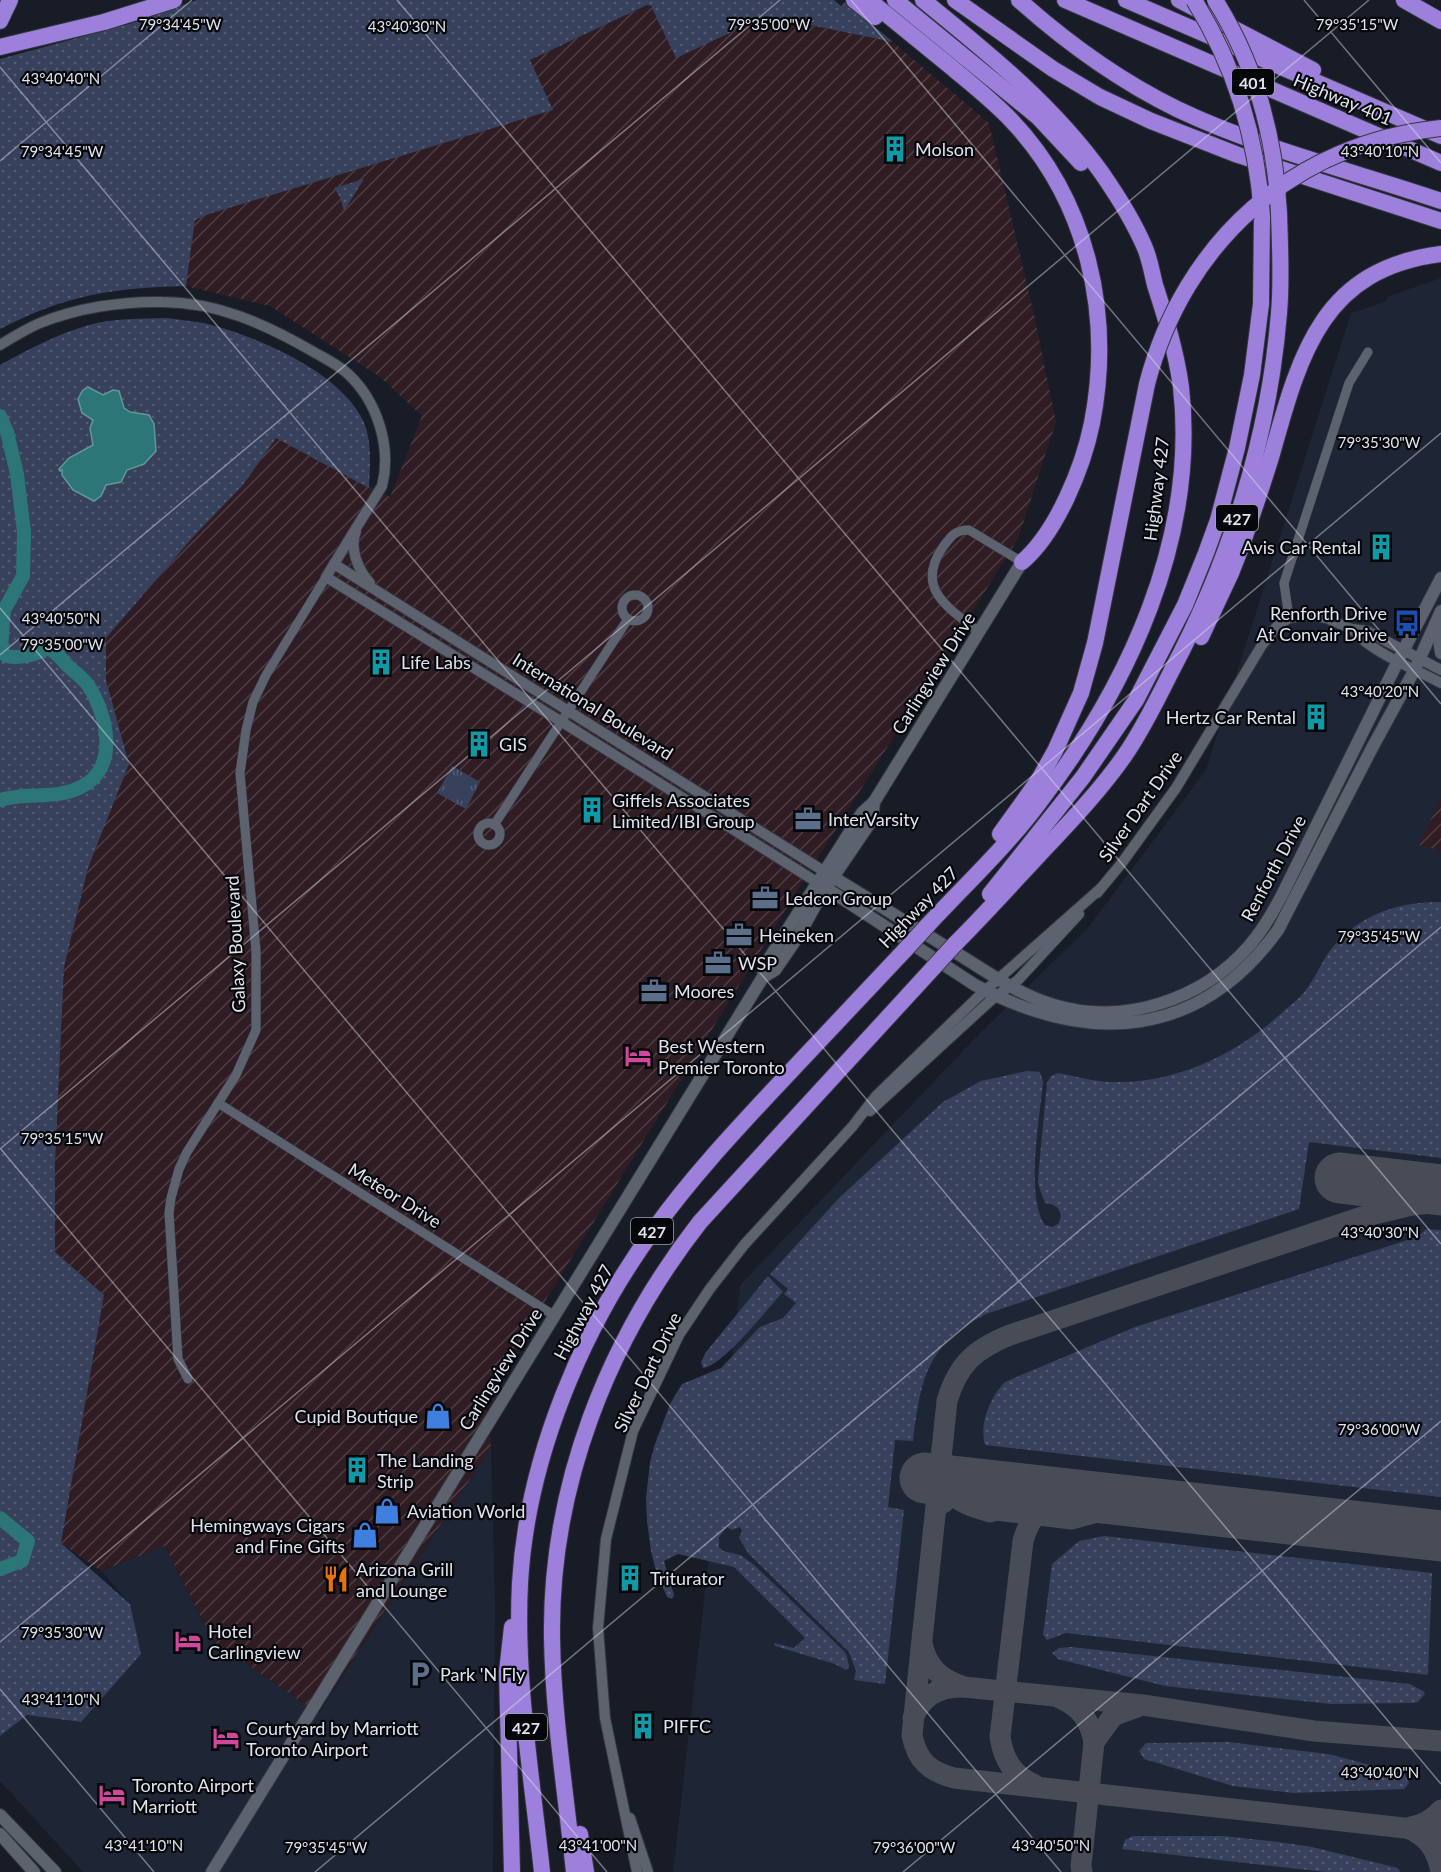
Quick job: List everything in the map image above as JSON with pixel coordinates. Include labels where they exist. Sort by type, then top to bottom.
[{"type":"highway","points":[[0,21],[10,0]]},
{"type":"highway","points":[[0,47],[113,19],[174,0]]},
{"type":"highway","points":[[854,0],[966,89],[1010,130],[1048,183],[1079,253],[1090,310],[1091,367],[1087,400],[1069,466],[1058,491],[1026,546],[1022,562]]},
{"type":"highway","points":[[869,0],[996,105],[1027,138],[1050,170],[1064,195],[1078,227],[1090,266],[1099,317],[1100,348],[1097,398],[1088,439],[1081,464],[1068,494],[1035,551],[1022,562]]},
{"type":"highway","points":[[895,0],[1002,86],[1038,117],[1068,148],[1106,196],[1155,284]]},
{"type":"highway","name":"Highway 427","points":[[542,1872],[524,1710],[519,1628],[520,1582],[532,1500],[558,1410],[586,1343],[616,1288],[653,1230],[703,1167],[1022,824],[1072,756],[1121,671],[1145,621],[1173,529],[1184,439],[1181,387],[1169,327],[1145,247],[1102,173],[1063,124],[1026,87],[923,0]]},
{"type":"highway","points":[[955,0],[1053,69],[1150,121],[1238,155],[1441,221]]},
{"type":"highway","points":[[1019,0],[1061,37],[1085,54],[1134,86],[1179,110],[1240,135],[1441,201]]},
{"type":"highway","name":"Highway 401","points":[[1065,0],[1441,163]]},
{"type":"highway","name":"Highway 401","points":[[1126,0],[1408,122]]},
{"type":"highway","points":[[1179,0],[1320,73],[1408,122]]},
{"type":"highway","points":[[958,941],[1004,875],[1076,786],[1142,690],[1185,605],[1218,520],[1237,448],[1252,375],[1261,304],[1262,216],[1257,164],[1245,113],[1224,56],[1194,0]]},
{"type":"highway","name":"427","points":[[574,1872],[556,1707],[552,1638],[553,1592],[558,1544],[582,1439],[616,1356],[653,1288],[700,1222],[1074,818],[1126,754],[1199,616],[1219,569],[1249,479],[1259,440],[1274,356],[1280,282],[1276,166],[1260,98],[1244,54],[1215,0]]},
{"type":"highway","points":[[1404,0],[1441,21]]},
{"type":"highway","points":[[1422,0],[1441,9]]},
{"type":"highway","name":"401","points":[[1408,122],[1441,136]]},
{"type":"highway","points":[[947,904],[1038,781],[1074,711],[1095,643],[1147,384],[1162,335],[1185,288],[1215,246],[1252,209],[1284,184],[1339,154],[1398,135],[1441,128]]},
{"type":"highway","points":[[1126,754],[1177,681],[1222,594],[1242,545],[1298,366],[1319,324],[1337,303],[1364,280],[1384,269],[1411,259],[1441,254]]},
{"type":"highway","points":[[512,1872],[507,1672],[508,1652],[520,1582]]},
{"type":"highway","points":[[556,1707],[586,1872]]},
{"type":"main road","name":"Carlingview Drive","points":[[212,1872],[763,977],[775,970],[799,935],[825,880],[872,820],[874,802],[1022,562]]},
{"type":"main road","name":"Renforth Drive","points":[[825,880],[998,980],[1030,997],[1055,1006],[1080,1011],[1108,1012],[1154,1006],[1202,985],[1224,970],[1249,946],[1281,897],[1441,578]]},
{"type":"main road","name":"Renforth Drive","points":[[825,880],[991,994],[1051,1017],[1103,1025],[1127,1023],[1178,1011],[1225,985],[1243,971],[1263,951],[1278,930],[1417,664],[1439,616]]},
{"type":"main road","points":[[1439,616],[1441,653]]},
{"type":"main road","points":[[0,1815],[55,1872]]},
{"type":"main road","points":[[0,1834],[34,1872]]},
{"type":"street","points":[[0,345],[40,323],[61,317],[113,305],[163,302],[213,308],[241,316],[282,334],[347,373],[371,404],[380,423],[385,473],[382,486],[326,577]]},
{"type":"street","points":[[1368,352],[1349,383],[1284,583],[1289,618],[1310,615],[1326,618],[1352,628],[1360,639],[1417,664],[1441,683]]},
{"type":"street","points":[[359,523],[354,536],[355,554],[358,566],[374,587]]},
{"type":"street","points":[[979,632],[941,602],[936,593],[933,578],[936,558],[952,533],[969,530],[1022,562]]},
{"type":"street","name":"International Boulevard","points":[[334,564],[569,710],[825,880]]},
{"type":"street","name":"International Boulevard","points":[[326,577],[825,880]]},
{"type":"street","name":"Galaxy Boulevard","points":[[188,1379],[178,1359],[170,1206],[179,1169],[239,1069],[256,1030],[256,951],[240,773],[246,730],[253,702],[266,675],[326,577]]},
{"type":"street","name":"Silver Dart Drive","points":[[991,994],[1010,986],[1066,930],[1122,864],[1176,788],[1262,645],[1277,626],[1289,618]]},
{"type":"street","points":[[494,825],[628,619]]},
{"type":"street","points":[[1417,664],[1441,670]]},
{"type":"street","name":"Silver Dart Drive","points":[[637,1872],[605,1718],[598,1628],[606,1539],[633,1431],[679,1335],[709,1290],[744,1245],[852,1127],[900,1085],[991,994],[998,980],[1100,889]]},
{"type":"street","name":"Meteor Drive","points":[[218,1103],[555,1316]]},
{"type":"street","name":"Silver Dart Drive","points":[[620,1792],[643,1852],[648,1872]]},
{"type":"shaded area","points":[[647,5],[710,42],[766,16],[893,42],[989,123],[1033,310],[1056,422],[1018,539],[799,888],[486,1397],[491,1447],[318,1713],[213,1641],[165,1546],[101,1571],[61,1543],[104,1296],[55,1253],[55,1164],[64,967],[88,868],[129,764],[106,680],[106,638],[193,537],[243,485],[276,437],[390,497],[422,416],[380,377],[270,306],[186,286],[195,220],[552,110],[530,60]]},
{"type":"shaded area","points":[[1441,278],[1441,1872],[673,1872],[740,1285],[979,1034],[1087,929],[1206,770],[1351,313],[1385,302],[1389,296]]},
{"type":"shaded area","points":[[88,387],[103,395],[113,390],[119,391],[124,408],[130,412],[149,415],[154,424],[156,451],[144,464],[127,470],[121,482],[106,485],[101,496],[94,501],[73,490],[62,475],[62,470],[59,469],[69,458],[93,445],[90,428],[93,420],[82,413],[78,399],[83,390]]},
{"type":"shaded area","points":[[1441,798],[1441,851],[1419,845]]},
{"type":"shaded area","points":[[491,1447],[495,1602],[493,1872],[83,1872],[0,1781],[0,1736],[27,1715],[81,1722],[130,1604],[101,1571],[165,1546],[213,1641],[319,1713]]},
{"type":"green space","points":[[197,0],[834,0],[841,6],[845,2],[893,42],[766,16],[676,58],[651,6],[647,5],[530,60],[553,110],[209,214],[195,220],[186,286],[90,295],[46,308],[0,329],[0,59],[132,23]]},
{"type":"green space","points":[[364,179],[344,211],[340,197],[334,188]]},
{"type":"green space","points":[[167,318],[204,323],[268,345],[291,356],[332,383],[348,398],[364,423],[370,450],[369,488],[276,438],[243,485],[193,537],[106,638],[106,680],[129,764],[88,868],[64,967],[55,1164],[55,1252],[104,1295],[61,1543],[130,1604],[141,1654],[81,1722],[27,1715],[0,1736],[0,365],[54,337],[89,325],[118,320]]},
{"type":"green space","points":[[452,766],[480,782],[466,809],[437,793]]},
{"type":"green space","points":[[1441,902],[1441,1158],[1309,1142],[1299,1209],[986,1314],[950,1338],[939,1351],[930,1366],[919,1399],[913,1441],[895,1440],[888,1507],[904,1510],[885,1684],[854,1680],[856,1671],[849,1652],[748,1553],[739,1538],[742,1531],[740,1527],[732,1530],[727,1527],[719,1537],[719,1547],[723,1551],[740,1555],[753,1564],[844,1651],[849,1668],[846,1670],[835,1664],[775,1646],[774,1643],[794,1648],[805,1638],[734,1567],[678,1554],[664,1561],[674,1595],[672,1599],[667,1597],[656,1571],[651,1551],[646,1498],[650,1462],[670,1404],[682,1384],[721,1368],[760,1327],[783,1318],[796,1303],[784,1294],[788,1289],[770,1274],[839,1198],[943,1102],[981,1081],[1027,1071],[1040,1072],[1043,1082],[1035,1157],[1036,1196],[1039,1213],[1045,1225],[1052,1227],[1058,1224],[1060,1212],[1053,1205],[1045,1203],[1038,1184],[1047,1083],[1051,1076],[1058,1073],[1106,1082],[1136,1081],[1160,1078],[1206,1063],[1248,1040],[1296,1001],[1340,939],[1365,920],[1409,904]]},
{"type":"green space","points":[[1426,1229],[1441,1230],[1441,1497],[985,1445],[983,1428],[987,1411],[1005,1382],[1135,1327],[1417,1237]]},
{"type":"green space","points":[[768,1276],[783,1292],[733,1348],[712,1365],[703,1368],[701,1362],[706,1352]]},
{"type":"green space","points":[[1104,1536],[1432,1573],[1428,1675],[1066,1633],[1047,1640],[1043,1635],[1052,1564],[1079,1541]]},
{"type":"green space","points":[[1071,1647],[1410,1684],[1425,1694],[1418,1702],[1413,1703],[1330,1704],[1165,1686],[1058,1659],[1052,1653],[1059,1648]]},
{"type":"green space","points":[[1228,1742],[1328,1754],[1405,1774],[1409,1783],[1404,1789],[1293,1793],[1233,1786],[1144,1759],[1139,1751],[1146,1743]]},
{"type":"green space","points":[[1133,1836],[1223,1836],[1279,1842],[1312,1847],[1398,1868],[1400,1872],[1326,1872],[1122,1849],[1125,1840]]},
{"type":"waterway","points":[[0,416],[7,432],[17,474],[24,532],[23,576],[4,610],[1,649],[6,656],[12,657],[27,656],[48,648],[56,654],[81,677],[95,697],[106,740],[101,767],[93,778],[81,787],[51,795],[20,796],[0,800]]},
{"type":"waterway","points":[[0,1518],[28,1541],[22,1561],[0,1569]]},
{"type":"taxiway","points":[[1441,1202],[1412,1205],[1362,1217],[1010,1335],[987,1346],[970,1359],[957,1377],[947,1401],[912,1735],[917,1752],[926,1764],[954,1778],[1441,1832]]},
{"type":"taxiway","points":[[941,1466],[947,1486],[957,1498],[971,1506],[991,1512]]},
{"type":"taxiway","points":[[943,1503],[957,1490],[977,1483]]},
{"type":"taxiway","points":[[1035,1785],[1015,1772],[1007,1760],[1000,1737],[1023,1541],[1032,1520],[1044,1507],[1061,1499],[1084,1495]]},
{"type":"taxiway","points":[[978,1508],[1072,1519],[1137,1501]]},
{"type":"taxiway","points":[[922,1643],[931,1666],[948,1680],[964,1687],[1143,1705],[1314,1731],[1441,1741]]},
{"type":"taxiway","points":[[913,1718],[921,1703],[933,1694],[947,1688],[964,1687]]},
{"type":"taxiway","points":[[1060,1698],[1074,1706],[1087,1721],[1094,1742]]},
{"type":"taxiway","points":[[1082,1872],[1094,1742],[1113,1716],[1137,1707]]},
{"type":"taxiway","points":[[1411,1827],[1428,1821],[1441,1810]]},
{"type":"taxiway","points":[[1410,1829],[1431,1846],[1441,1872]]},
{"type":"runway","points":[[1340,1178],[1441,1190]]},
{"type":"runway","points":[[925,1478],[1441,1536]]},
{"type":"place","name":"Molson","points":[[895,149]]},
{"type":"place","name":"Avis Car Rental","points":[[1381,547]]},
{"type":"place","name":"Renforth Drive At Convair Drive","points":[[1407,623]]},
{"type":"place","name":"Life Labs","points":[[381,662]]},
{"type":"place","name":"Hertz Car Rental","points":[[1316,717]]},
{"type":"place","name":"GIS","points":[[479,744]]},
{"type":"place","name":"Giffels Associates Limited/IBI Group","points":[[592,810]]},
{"type":"place","name":"InterVarsity","points":[[808,819]]},
{"type":"place","name":"Ledcor Group","points":[[765,898]]},
{"type":"place","name":"Heineken","points":[[739,935]]},
{"type":"place","name":"WSP","points":[[718,963]]},
{"type":"place","name":"Moores","points":[[654,991]]},
{"type":"place","name":"Best Western Premier Toronto","points":[[638,1056]]},
{"type":"place","name":"Cupid Boutique","points":[[438,1416]]},
{"type":"place","name":"The Landing Strip","points":[[357,1470]]},
{"type":"place","name":"Aviation World","points":[[387,1511]]},
{"type":"place","name":"Hemingways Cigars and Fine Gifts","points":[[365,1535]]},
{"type":"place","name":"Triturator","points":[[630,1578]]},
{"type":"place","name":"Arizona Grill and Lounge","points":[[336,1579]]},
{"type":"place","name":"Hotel Carlingview","points":[[188,1641]]},
{"type":"place","name":"Park 'N Fly","points":[[420,1674]]},
{"type":"place","name":"PIFFC","points":[[643,1726]]},
{"type":"place","name":"Courtyard by Marriott Toronto Airport","points":[[226,1738]]},
{"type":"place","name":"Toronto Airport Marriott","points":[[112,1795]]}]
